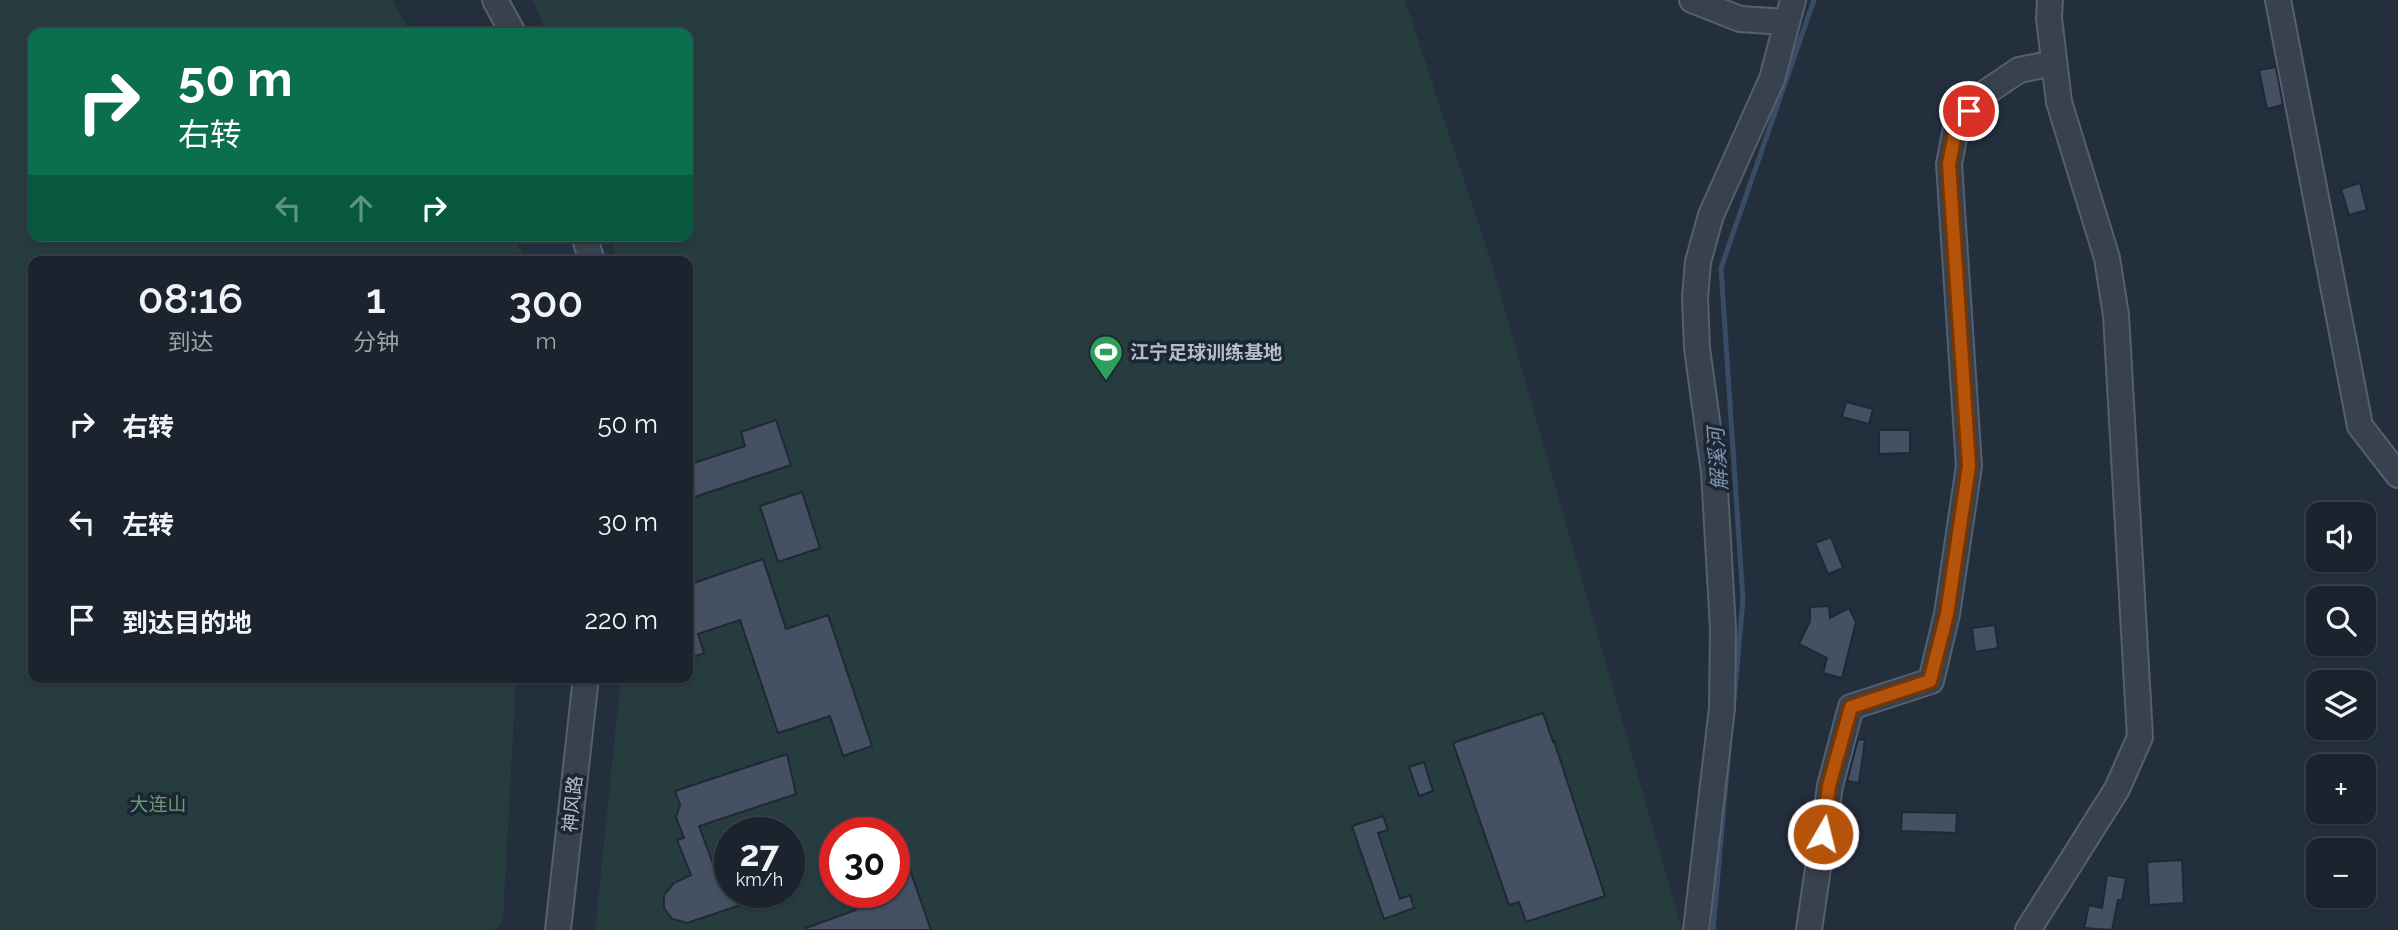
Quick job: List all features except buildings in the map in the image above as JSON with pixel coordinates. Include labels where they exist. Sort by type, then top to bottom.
[{"type":"street","points":[[495,0],[510,28]]},
{"type":"street","points":[[1692,0],[1740,19],[1790,11],[1772,79],[1711,215],[1698,262],[1695,298],[1697,348],[1714,471],[1723,642],[1722,708],[1696,930]]},
{"type":"street","points":[[2028,930],[2117,789],[2140,737],[2116,315],[2107,258],[2059,103],[2049,18],[2050,0]]},
{"type":"street","points":[[2278,0],[2361,426],[2398,475]]},
{"type":"street","points":[[1809,930],[1829,786],[1851,707],[1930,681],[1947,614],[1969,466],[1949,164],[1956,128],[1982,95],[2019,70],[2054,63]]},
{"type":"street","name":"神风路","points":[[558,930],[585,683]]},
{"type":"green space","name":"大连山","points":[[0,0],[393,0],[407,28],[28,28],[28,242],[516,242],[523,256],[28,256],[28,683],[516,683],[503,920],[494,930],[0,930]]},
{"type":"green space","name":"江宁足球训练基地","points":[[533,0],[1405,0],[1491,262],[1682,930],[595,930],[620,683],[693,683],[693,256],[616,256],[613,242],[693,242],[693,28],[544,28]]},
{"type":"waterway","name":"解溪河","points":[[1734,700],[1743,600],[1721,268],[1814,0]]},
{"type":"waterway","name":"解溪河","points":[[1713,930],[1729,748]]},
{"type":"place","name":"江宁足球训练基地","points":[[1106,382]]},
{"type":"route","points":[[1823,834],[1829,786],[1851,707],[1930,681],[1947,614],[1969,466],[1949,164],[1956,128],[1969,111]]}]
